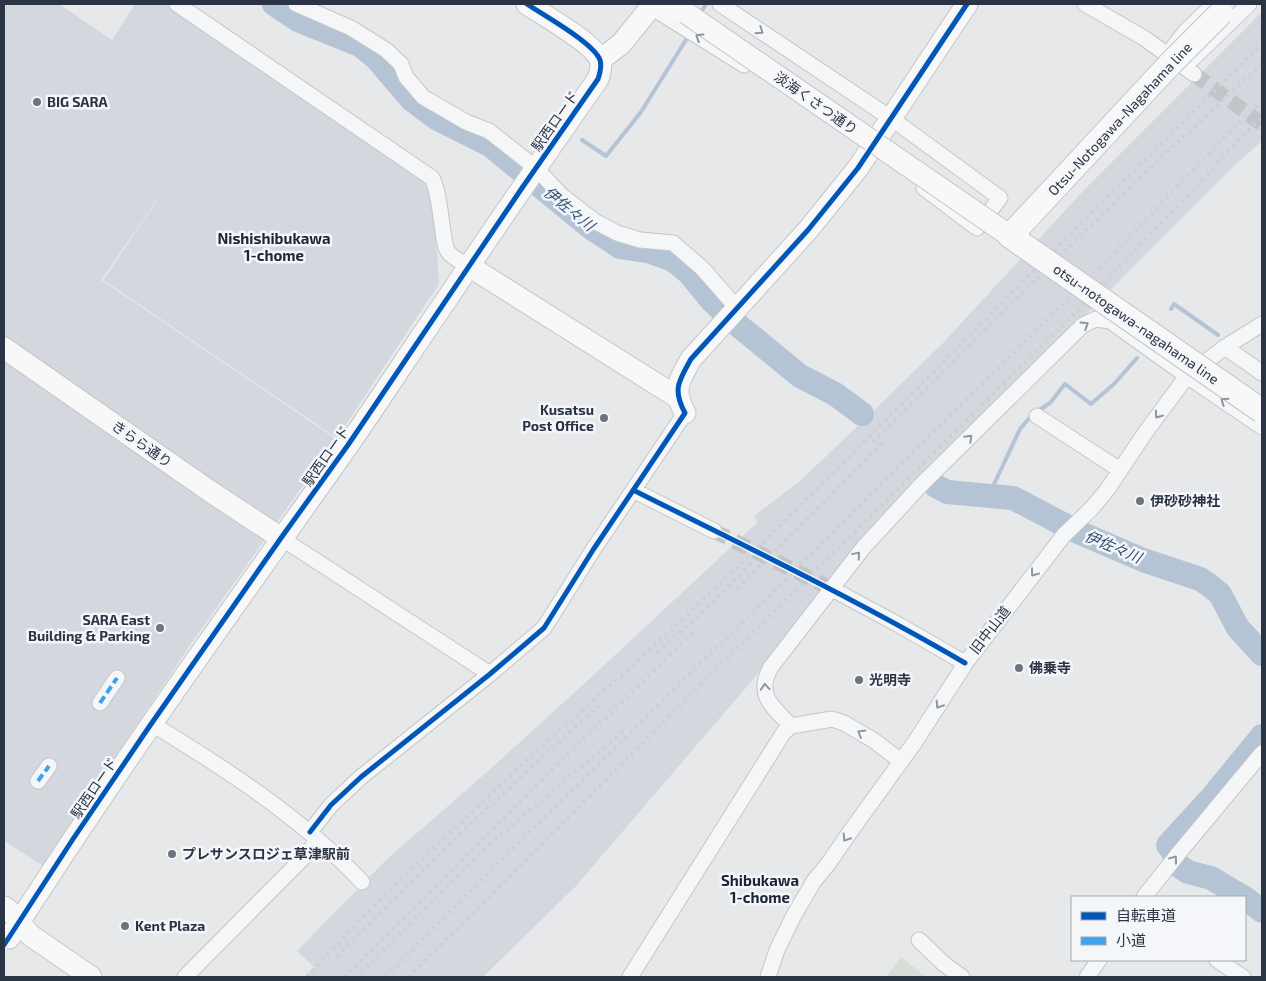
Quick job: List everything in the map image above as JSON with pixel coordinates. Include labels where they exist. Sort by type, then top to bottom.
[{"type":"main road","name":"Otsu-Notogawa-Nagahama line","points":[[1218,8],[1170,64],[1014,231],[1262,394]]},
{"type":"main road","name":"otsu-notogawa-nagahama line","points":[[1014,231],[1262,411]]},
{"type":"street","points":[[177,4],[432,178],[436,186],[445,246],[449,254],[681,405]]},
{"type":"street","points":[[296,4],[351,28],[386,50],[401,64],[406,77],[422,96],[466,122],[489,131],[530,176],[562,196],[596,222],[617,233],[640,240],[673,243],[702,268],[732,313]]},
{"type":"street","points":[[527,4],[589,47],[600,60],[670,6],[759,74],[871,149],[977,228],[1000,198],[892,119],[720,4]]},
{"type":"street","points":[[186,977],[305,856],[331,805],[361,777],[490,674],[544,628],[633,490],[681,405],[680,378],[691,359],[808,230],[871,149],[967,4]]},
{"type":"street","points":[[1085,4],[1144,38],[1190,70],[1249,4]]},
{"type":"street","name":"淡海くさつ通り","points":[[670,6],[1014,231]]},
{"type":"street","points":[[1168,55],[1185,32],[1218,8]]},
{"type":"street","name":"駅西ロード","points":[[9,935],[152,724],[348,445],[598,79],[601,68],[600,60]]},
{"type":"street","points":[[791,726],[773,708],[765,694],[765,678],[771,667],[863,548],[921,485],[1083,325],[1096,319],[1110,321],[1186,376],[1262,427]]},
{"type":"street","name":"旧中山道","points":[[768,977],[781,942],[814,881],[915,742],[965,663],[1064,535],[1091,509],[1107,490],[1186,376],[1224,347],[1262,324]]},
{"type":"street","points":[[1224,347],[1262,373]]},
{"type":"street","name":"きらら通り","points":[[4,348],[281,538]]},
{"type":"street","points":[[1038,416],[1120,470]]},
{"type":"street","points":[[633,490],[714,531]]},
{"type":"street","points":[[281,538],[490,674]]},
{"type":"street","points":[[836,591],[900,625],[965,663]]},
{"type":"street","points":[[100,703],[117,678]]},
{"type":"street","points":[[630,977],[784,732],[791,726],[832,720],[844,723],[873,740],[901,761]]},
{"type":"street","points":[[152,724],[207,757],[314,836],[362,882]]},
{"type":"street","points":[[1145,896],[1262,753]]},
{"type":"street","points":[[38,782],[49,766]]},
{"type":"street","points":[[4,908],[12,913],[9,935]]},
{"type":"street","points":[[9,935],[67,977]]},
{"type":"street","points":[[9,935],[30,935],[91,977]]},
{"type":"street","points":[[919,940],[944,964],[962,977]]},
{"type":"street","points":[[1087,977],[1098,961]]},
{"type":"street","points":[[1219,961],[1243,977]]},
{"type":"shaded area","points":[[4,4],[59,4],[112,40],[135,4],[166,4],[430,187],[436,234],[439,284],[337,438],[103,280],[178,170],[101,280],[336,439],[188,648],[43,866],[4,841]]},
{"type":"shaded area","points":[[1262,12],[1262,141],[1237,163],[896,505],[756,676],[575,887],[483,977],[304,977],[314,967],[297,951],[385,861],[598,671],[758,522],[754,516],[799,482],[865,419],[942,344],[1084,190]]},
{"type":"shaded area","points":[[901,957],[926,977],[886,977]]},
{"type":"waterway","name":"伊佐々川","points":[[274,4],[298,20],[360,45],[376,58],[412,100],[436,118],[490,145],[590,227],[620,247],[648,251],[673,260],[689,273],[711,300],[739,326],[800,376],[835,394],[862,414]]},
{"type":"waterway","points":[[700,14],[706,4]]},
{"type":"waterway","points":[[582,140],[606,156],[641,112],[689,35]]},
{"type":"waterway","points":[[1171,309],[1174,304],[1218,335]]},
{"type":"waterway","points":[[989,495],[1020,429],[1032,415],[1050,403],[1065,384],[1091,404],[1114,384],[1137,358]]},
{"type":"waterway","name":"伊佐々川","points":[[936,486],[947,492],[1013,498],[1078,532],[1143,560],[1200,579],[1220,594],[1238,628],[1262,654]]},
{"type":"waterway","name":"伊佐々川","points":[[1173,852],[1168,845],[1212,797],[1262,736]]},
{"type":"waterway","name":"伊佐々川","points":[[1179,866],[1188,872],[1211,878],[1241,896]]},
{"type":"waterway","name":"伊佐々川","points":[[1246,899],[1262,911]]},
{"type":"tunnel","points":[[1194,74],[1262,124]]},
{"type":"tunnel","points":[[714,531],[836,591]]},
{"type":"railway","points":[[307,977],[372,908],[523,763],[651,649],[752,553],[1262,43]]},
{"type":"railway","points":[[873,442],[1087,229],[1262,64]]},
{"type":"railway","points":[[386,977],[526,835],[610,754],[1110,256],[1262,100]]},
{"type":"railway","points":[[408,977],[1101,287],[1262,116]]},
{"type":"railway","points":[[737,588],[885,440]]},
{"type":"railway","points":[[657,653],[713,602],[754,560]]},
{"type":"railway","points":[[344,977],[692,632]]},
{"type":"railway","points":[[337,956],[401,891],[601,704]]},
{"type":"railway","points":[[356,977],[487,846],[624,731]]},
{"type":"marked path","points":[[100,703],[117,678]]},
{"type":"marked path","points":[[38,781],[49,766]]},
{"type":"cycle path","points":[[4,945],[149,727],[348,445],[598,79],[601,65],[596,53],[556,22],[527,4]]},
{"type":"cycle path","points":[[310,832],[331,805],[361,777],[490,674],[544,628],[593,550],[685,413],[678,391],[680,379],[691,359],[808,230],[858,168],[967,4]]},
{"type":"cycle path","points":[[633,490],[842,595],[965,663]]},
{"type":"place","name":"BIG SARA","points":[[37,102]]},
{"type":"place","name":"Kusatsu Post Office","points":[[604,418]]},
{"type":"place","name":"伊砂砂神社","points":[[1140,501]]},
{"type":"place","name":"SARA East Building & Parking","points":[[160,628]]},
{"type":"place","name":"佛乗寺","points":[[1019,668]]},
{"type":"place","name":"光明寺","points":[[859,680]]},
{"type":"place","name":"プレサンスロジェ草津駅前","points":[[172,854]]},
{"type":"place","name":"Kent Plaza","points":[[125,926]]},
{"type":"district","name":"Nishishibukawa 1-chome","points":[[274,248]]},
{"type":"district","name":"Shibukawa 1-chome","points":[[760,890]]}]
